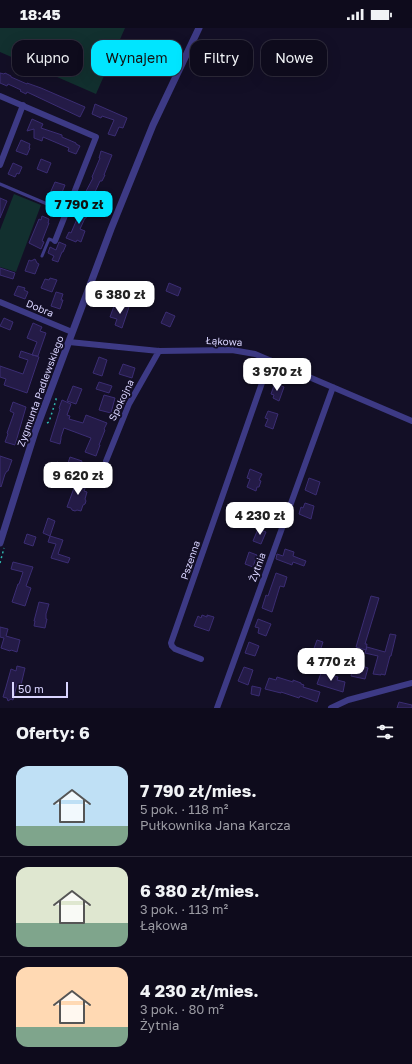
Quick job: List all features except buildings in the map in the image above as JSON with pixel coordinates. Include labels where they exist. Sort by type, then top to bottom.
[{"type":"street","name":"Zygmunta Padlewskiego","points":[[0,543],[36,432],[111,229],[153,125],[199,28]]},
{"type":"street","points":[[0,96],[96,137],[55,241]]},
{"type":"street","points":[[0,165],[23,105]]},
{"type":"street","name":"Dobra","points":[[0,302],[72,332]]},
{"type":"street","name":"Łąkowa","points":[[69,342],[159,351],[232,350],[256,354],[412,421]]},
{"type":"street","name":"Spokojna","points":[[106,461],[129,404],[159,351]]},
{"type":"street","name":"Pszenna","points":[[201,659],[175,649],[171,643],[270,360]]},
{"type":"street","name":"Żytnia","points":[[217,708],[333,387]]},
{"type":"street","points":[[331,708],[348,700],[412,683]]},
{"type":"lane","points":[[0,184],[66,212]]},
{"type":"lane","points":[[72,198],[90,204]]},
{"type":"lane","points":[[42,256],[49,239],[55,241]]},
{"type":"green space","points":[[0,28],[125,28],[120,40],[91,40],[91,76],[104,76],[96,94],[55,76],[83,76],[83,40],[12,40],[12,57],[0,52]]},
{"type":"green space","points":[[14,194],[41,205],[16,272],[0,267],[0,230]]}]
